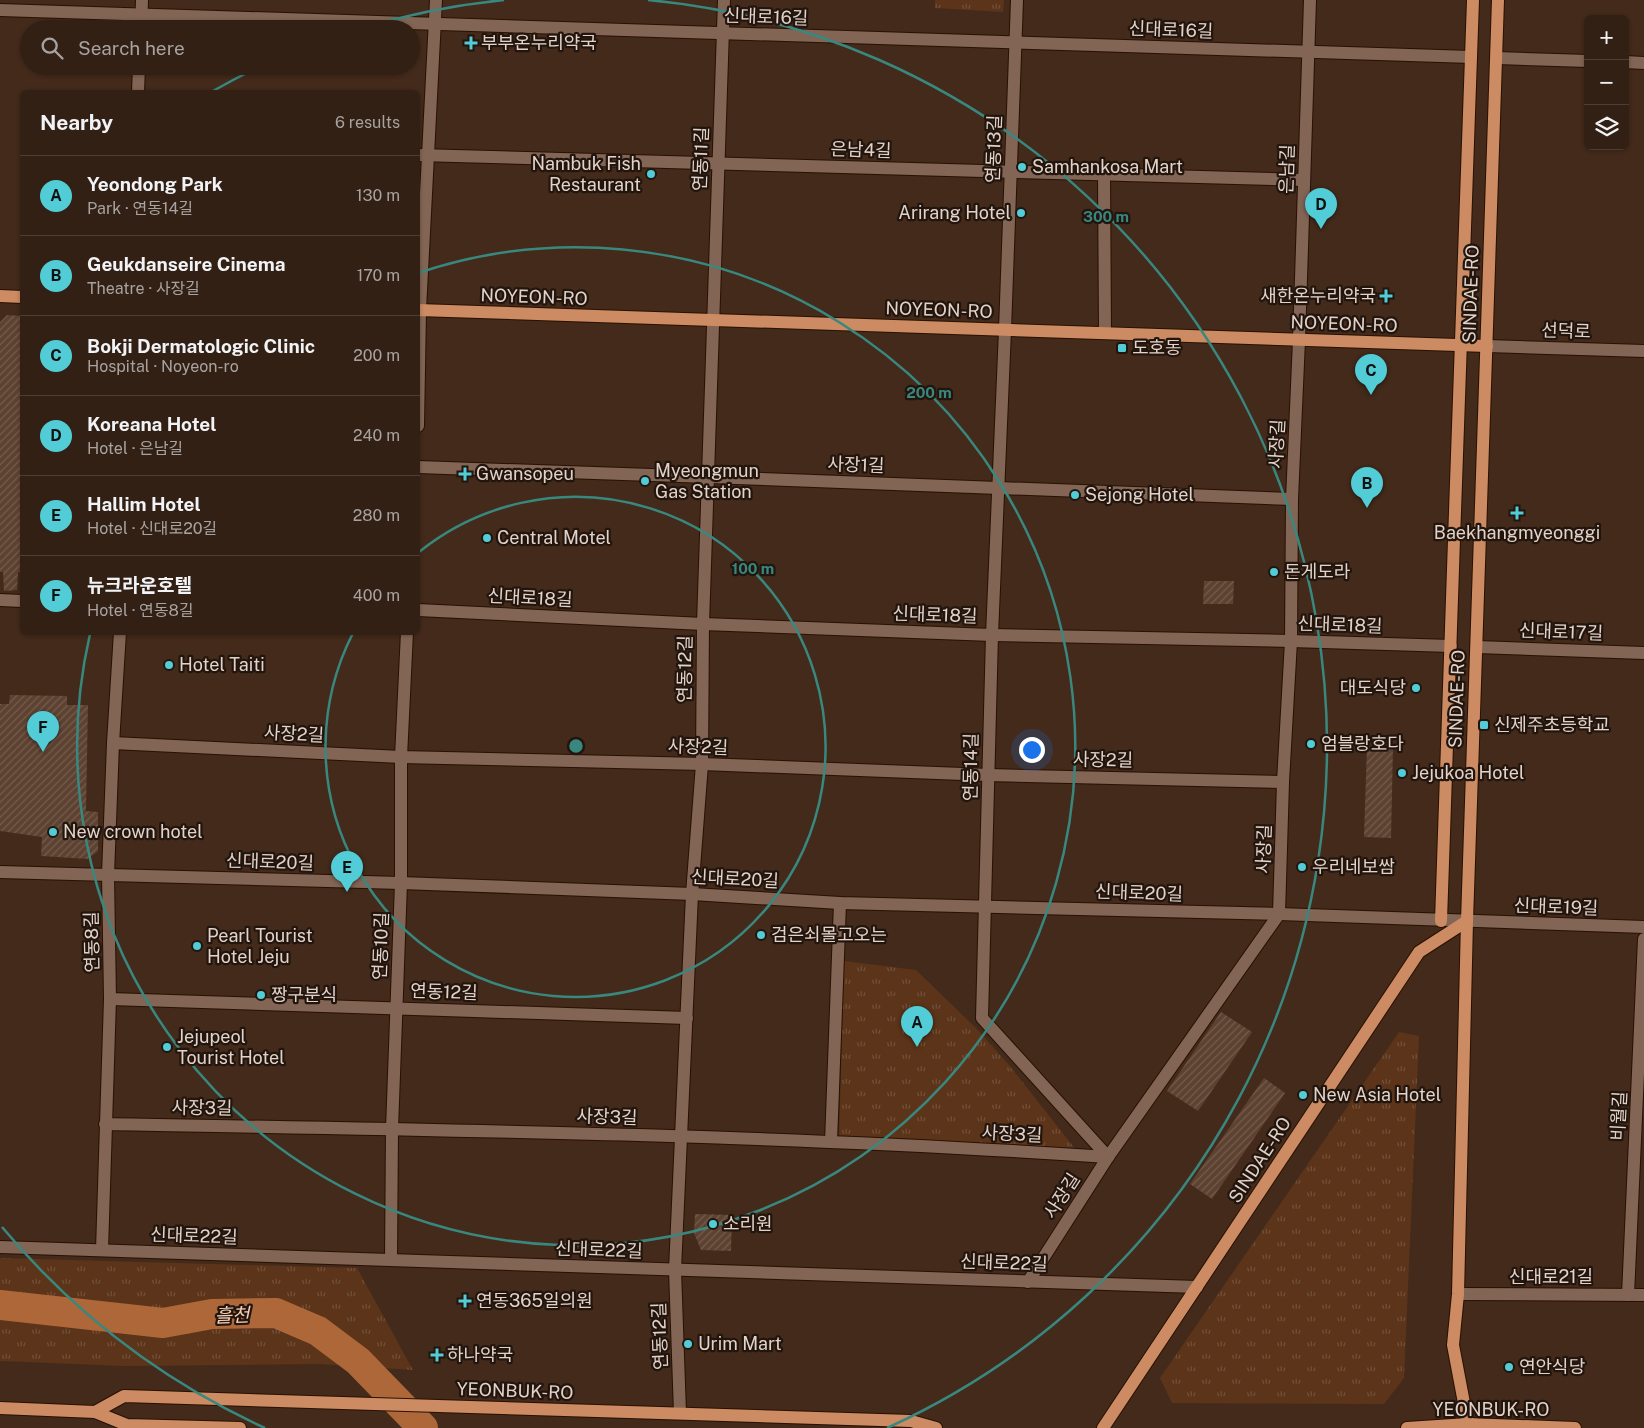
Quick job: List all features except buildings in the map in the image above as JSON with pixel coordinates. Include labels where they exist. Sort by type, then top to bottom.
[{"type":"main road","name":"SINDAE-RO","points":[[1441,921],[1473,0]]},
{"type":"main road","name":"SINDAE-RO","points":[[1104,1428],[1419,952],[1467,922],[1498,0]]},
{"type":"main road","points":[[0,296],[20,297]]},
{"type":"main road","name":"NOYEON-RO","points":[[420,310],[1487,346]]},
{"type":"main road","points":[[1467,922],[1458,1294],[1453,1345],[1469,1426]]},
{"type":"main road","name":"YEONBUK-RO","points":[[95,1412],[124,1396],[911,1421],[936,1428]]},
{"type":"main road","points":[[0,1408],[95,1412],[127,1425],[240,1428]]},
{"type":"main road","name":"YEONBUK-RO","points":[[1407,1428],[1469,1426],[1575,1428]]},
{"type":"street","points":[[142,0],[142,20]]},
{"type":"street","points":[[420,271],[423,155],[436,0]]},
{"type":"street","name":"연동11길","points":[[712,320],[724,0]]},
{"type":"street","name":"연동13길","points":[[1006,330],[1017,0]]},
{"type":"street","name":"은남길","points":[[1299,340],[1310,0]]},
{"type":"street","name":"신대로16길","points":[[0,10],[317,20]]},
{"type":"street","name":"신대로16길","points":[[420,24],[1471,57]]},
{"type":"street","points":[[1496,58],[1584,61]]},
{"type":"street","points":[[1629,62],[1644,63]]},
{"type":"street","points":[[138,90],[139,75]]},
{"type":"street","name":"은남4길","points":[[423,155],[1304,180]]},
{"type":"street","points":[[1104,174],[1105,333]]},
{"type":"street","name":"연동12길","points":[[680,1413],[675,1270],[692,894],[702,764],[703,624],[709,477],[712,320]]},
{"type":"street","name":"연동14길","points":[[1006,330],[997,489],[982,1018],[1108,1157]]},
{"type":"street","name":"사장길","points":[[1028,1282],[1108,1157],[1279,914],[1283,782],[1291,641],[1292,499],[1299,340]]},
{"type":"street","name":"선덕로","points":[[1487,346],[1644,351]]},
{"type":"street","name":"사장1길","points":[[420,468],[1292,499]]},
{"type":"street","points":[[0,600],[20,600]]},
{"type":"street","name":"신대로18길","points":[[420,610],[703,624],[992,635],[1451,646]]},
{"type":"street","name":"연동8길","points":[[102,1250],[110,999],[108,875],[120,635]]},
{"type":"street","name":"연동10길","points":[[391,1260],[392,1129],[401,883],[401,757],[407,635]]},
{"type":"street","name":"신대로17길","points":[[1477,647],[1644,653]]},
{"type":"street","name":"사장2길","points":[[113,743],[401,757],[702,764],[988,775],[1283,782]]},
{"type":"street","name":"신대로20길","points":[[0,872],[401,883],[692,894],[840,903],[1279,914],[1467,922]]},
{"type":"street","points":[[831,1142],[840,903]]},
{"type":"street","name":"신대로19길","points":[[1467,922],[1644,927]]},
{"type":"street","name":"비월길","points":[[1628,1295],[1644,939]]},
{"type":"street","name":"연동12길","points":[[110,999],[687,1018]]},
{"type":"street","name":"사장3길","points":[[105,1124],[682,1137],[831,1142],[1108,1157]]},
{"type":"street","name":"신대로22길","points":[[0,1247],[1197,1287]]},
{"type":"street","name":"신대로21길","points":[[1458,1294],[1644,1295]]},
{"type":"green space","points":[[935,0],[1004,0],[1003,12],[935,8]]},
{"type":"green space","points":[[844,961],[916,970],[977,1029],[1009,1065],[1080,1155],[839,1142]]},
{"type":"green space","points":[[1399,1032],[1419,1036],[1404,1378],[1384,1404],[1172,1403],[1160,1378]]},
{"type":"green space","points":[[0,1258],[357,1268],[413,1370],[320,1364],[124,1366],[0,1361]]},
{"type":"waterway","name":"흘천","points":[[0,1305],[163,1323],[212,1314],[276,1313],[318,1331],[358,1361],[423,1428]]},
{"type":"place","name":"부부온누리약국","points":[[471,43]]},
{"type":"place","name":"Samhankosa Mart","points":[[1022,167]]},
{"type":"place","name":"Nambuk Fish Restaurant","points":[[651,174]]},
{"type":"place","name":"Arirang Hotel","points":[[1021,213]]},
{"type":"place","name":"Koreana Hotel","points":[[1321,229]]},
{"type":"place","name":"새한온누리약국","points":[[1386,296]]},
{"type":"place","name":"도호동","points":[[1122,348]]},
{"type":"place","name":"Bokji Dermatologic Clinic","points":[[1371,395]]},
{"type":"place","name":"Gwansopeu","points":[[465,474]]},
{"type":"place","name":"Myeongmun Gas Station","points":[[645,481]]},
{"type":"place","name":"Sejong Hotel","points":[[1075,495]]},
{"type":"place","name":"Geukdanseire Cinema","points":[[1367,508]]},
{"type":"place","name":"Baekhangmyeonggi","points":[[1517,513]]},
{"type":"place","name":"Central Motel","points":[[487,538]]},
{"type":"place","name":"돈게도라","points":[[1274,572]]},
{"type":"place","name":"Hotel Taiti","points":[[169,665]]},
{"type":"place","name":"대도식당","points":[[1416,688]]},
{"type":"place","name":"신제주초등학교","points":[[1484,725]]},
{"type":"place","name":"엄블랑호다","points":[[1311,744]]},
{"type":"place","name":"뉴크라운호텔","points":[[43,752]]},
{"type":"place","name":"Jejukoa Hotel","points":[[1402,773]]},
{"type":"place","name":"New crown hotel","points":[[53,832]]},
{"type":"place","name":"우리네보쌈","points":[[1302,867]]},
{"type":"place","name":"Hallim Hotel","points":[[347,892]]},
{"type":"place","name":"검은쇠몰고오는","points":[[761,935]]},
{"type":"place","name":"Pearl Tourist Hotel Jeju","points":[[197,946]]},
{"type":"place","name":"짱구분식","points":[[261,995]]},
{"type":"place","name":"Jejupeol Tourist Hotel","points":[[167,1047]]},
{"type":"place","name":"Yeondong Park","points":[[917,1047]]},
{"type":"place","name":"New Asia Hotel","points":[[1303,1095]]},
{"type":"place","name":"소리원","points":[[713,1224]]},
{"type":"place","name":"연동365일의원","points":[[465,1301]]},
{"type":"place","name":"Urim Mart","points":[[688,1344]]},
{"type":"place","name":"하나약국","points":[[437,1355]]},
{"type":"place","name":"연안식당","points":[[1509,1367]]}]
